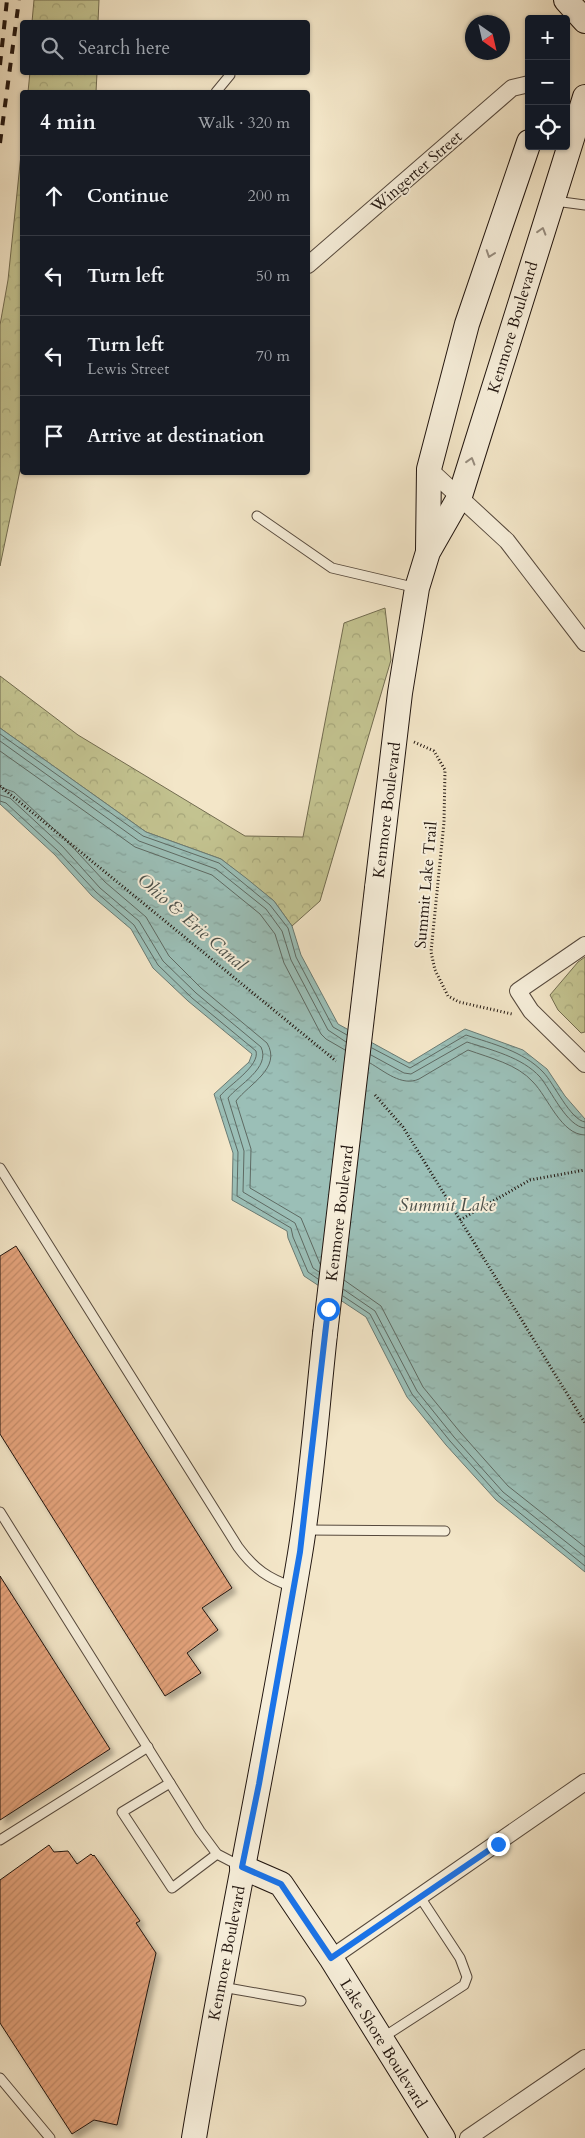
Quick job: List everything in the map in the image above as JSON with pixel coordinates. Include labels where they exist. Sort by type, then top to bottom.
[{"type":"main road","name":"Kenmore Boulevard","points":[[194,2138],[219,1986],[259,1784],[303,1530],[395,734],[417,588],[428,552],[460,496],[552,200],[583,109]]},
{"type":"main road","name":"Kenmore Boulevard","points":[[428,552],[429,470],[467,324],[526,150]]},
{"type":"main road","name":"Lake Shore Boulevard","points":[[242,1867],[281,1884],[331,1958],[443,2138]]},
{"type":"street","name":"Wingerter Street","points":[[310,263],[512,88],[525,85]]},
{"type":"street","points":[[429,470],[460,496],[507,541],[584,639]]},
{"type":"street","points":[[585,945],[518,991],[531,1011],[585,1064]]},
{"type":"street","points":[[331,1958],[585,1782]]},
{"type":"street","points":[[468,2138],[585,2058]]},
{"type":"lane","points":[[218,90],[230,75]]},
{"type":"lane","points":[[552,200],[585,205]]},
{"type":"lane","points":[[257,516],[332,568],[417,588]]},
{"type":"lane","points":[[0,1168],[238,1547],[250,1562],[274,1581],[294,1588]]},
{"type":"lane","points":[[0,1512],[216,1854],[242,1867]]},
{"type":"lane","points":[[303,1530],[444,1531]]},
{"type":"lane","points":[[0,1840],[148,1747]]},
{"type":"lane","points":[[170,1783],[122,1812],[172,1888],[216,1854]]},
{"type":"lane","points":[[382,2038],[464,1985],[467,1977],[460,1958],[420,1897]]},
{"type":"lane","points":[[219,1986],[301,2001]]},
{"type":"lane","points":[[0,2078],[50,2138]]},
{"type":"path","name":"Summit Lake Trail","points":[[395,734],[434,751],[445,770],[444,822],[431,952],[435,970],[448,996],[459,1002],[512,1014]]},
{"type":"path","points":[[0,786],[341,1066]]},
{"type":"path","points":[[370,1090],[403,1127],[585,1423]]},
{"type":"path","points":[[460,1220],[530,1180],[585,1170]]},
{"type":"green space","points":[[34,0],[99,0],[98,20],[32,20]]},
{"type":"green space","points":[[30,75],[97,75],[96,90],[28,90]]},
{"type":"green space","points":[[20,164],[20,471],[0,566],[0,325],[8,280]]},
{"type":"green space","points":[[385,608],[391,660],[320,901],[292,926],[274,901],[221,859],[146,832],[0,728],[0,676],[78,735],[245,836],[303,837],[344,623]]},
{"type":"green space","points":[[585,957],[585,1032],[581,1033],[558,1010],[550,995],[578,962]]},
{"type":"water","name":"Summit Lake","points":[[0,728],[146,832],[221,859],[274,901],[292,926],[301,955],[338,1024],[409,1063],[465,1029],[523,1050],[547,1069],[565,1096],[585,1119],[585,1572],[496,1500],[446,1445],[407,1397],[366,1317],[304,1276],[288,1238],[287,1231],[232,1200],[233,1153],[214,1094],[249,1062],[252,1054],[188,1001],[153,968],[131,929],[92,896],[55,855],[0,804]]},
{"type":"building","points":[[16,1246],[232,1588],[202,1608],[218,1630],[187,1653],[201,1673],[165,1696],[0,1434],[0,1256]]},
{"type":"building","points":[[0,1576],[110,1749],[0,1820]]},
{"type":"building","points":[[49,1845],[54,1852],[68,1851],[77,1864],[91,1854],[94,1855],[140,1921],[136,1923],[156,1953],[117,2125],[94,2120],[72,2134],[0,2023],[0,1880]]},
{"type":"railway","points":[[0,65],[7,0]]},
{"type":"railway","points":[[0,143],[19,0]]},
{"type":"route","points":[[328,1309],[300,1552],[259,1784],[242,1867],[281,1884],[331,1958],[498,1844]]},
{"type":"water label","name":"Ohio & Erie Canal","points":[[192,922]]}]
